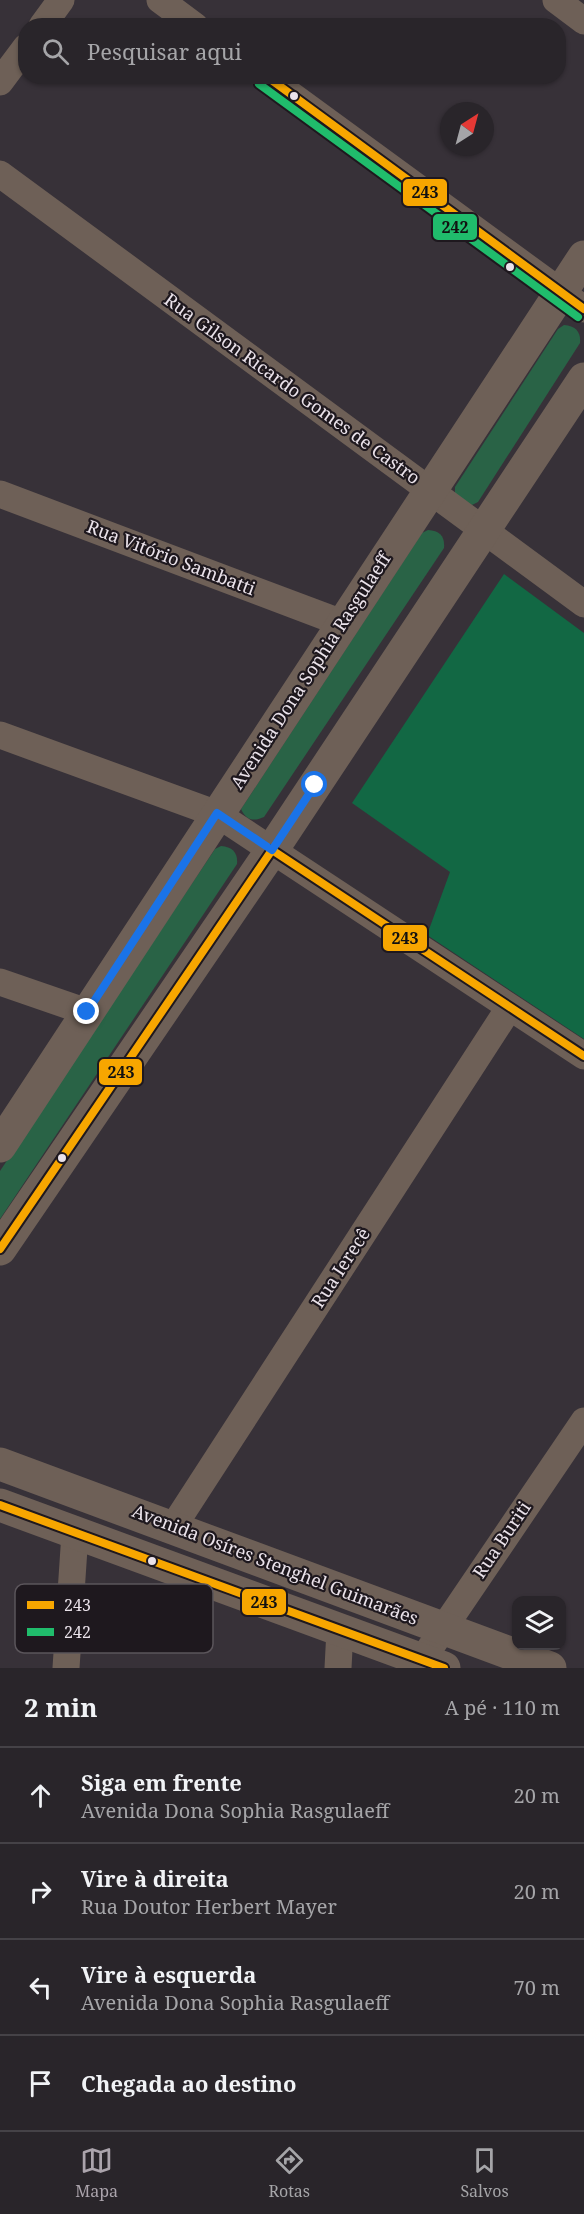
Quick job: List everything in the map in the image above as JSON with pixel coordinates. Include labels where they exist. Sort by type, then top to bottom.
[{"type":"street","points":[[48,18],[61,0]]},
{"type":"street","points":[[160,0],[184,18]]},
{"type":"street","points":[[556,0],[584,21]]},
{"type":"street","points":[[0,82],[18,58]]},
{"type":"street","points":[[276,84],[572,300]]},
{"type":"street","name":"Rua Gilson Ricardo Gomes de Castro","points":[[0,174],[584,604]]},
{"type":"street","name":"Avenida Dona Sophia Rasgulaeff","points":[[0,1146],[429,490],[572,300],[584,257]]},
{"type":"street","points":[[0,1249],[272,850],[584,379]]},
{"type":"street","name":"Rua Vitório Sambatti","points":[[0,494],[342,623]]},
{"type":"street","points":[[0,735],[217,813],[584,1056]]},
{"type":"street","points":[[0,982],[87,1012]]},
{"type":"street","name":"Rua Ierecê","points":[[173,1527],[509,1008]]},
{"type":"street","name":"Rua Buriti","points":[[433,1664],[442,1628],[584,1421]]},
{"type":"street","name":"Avenida Osíres Stenghel Guimarães","points":[[0,1464],[550,1668]]},
{"type":"street","name":"Avenida Osíres Stenghel Guimarães","points":[[0,1505],[433,1664]]},
{"type":"street","points":[[72,1584],[75,1533]]},
{"type":"street","points":[[338,1668],[340,1630]]},
{"type":"street","points":[[66,1668],[67,1653]]},
{"type":"green space","points":[[564,325],[577,330],[580,343],[478,502],[472,505],[455,494],[455,487],[558,329]]},
{"type":"green space","points":[[428,530],[441,535],[444,548],[264,817],[253,820],[248,818],[241,809],[422,533]]},
{"type":"green space","points":[[504,574],[584,633],[584,1039],[427,935],[450,872],[352,803]]},
{"type":"green space","points":[[221,846],[234,851],[237,864],[0,1219],[0,1171],[215,849]]},
{"type":"transit line","name":"242","points":[[259,84],[578,317]]},
{"type":"transit line","name":"243","points":[[277,84],[584,309]]},
{"type":"transit line","name":"243","points":[[0,1249],[272,850],[584,1056]]},
{"type":"transit line","name":"243","points":[[0,1505],[444,1668]]},
{"type":"route","points":[[87,1012],[217,813],[272,850],[315,785]]}]
